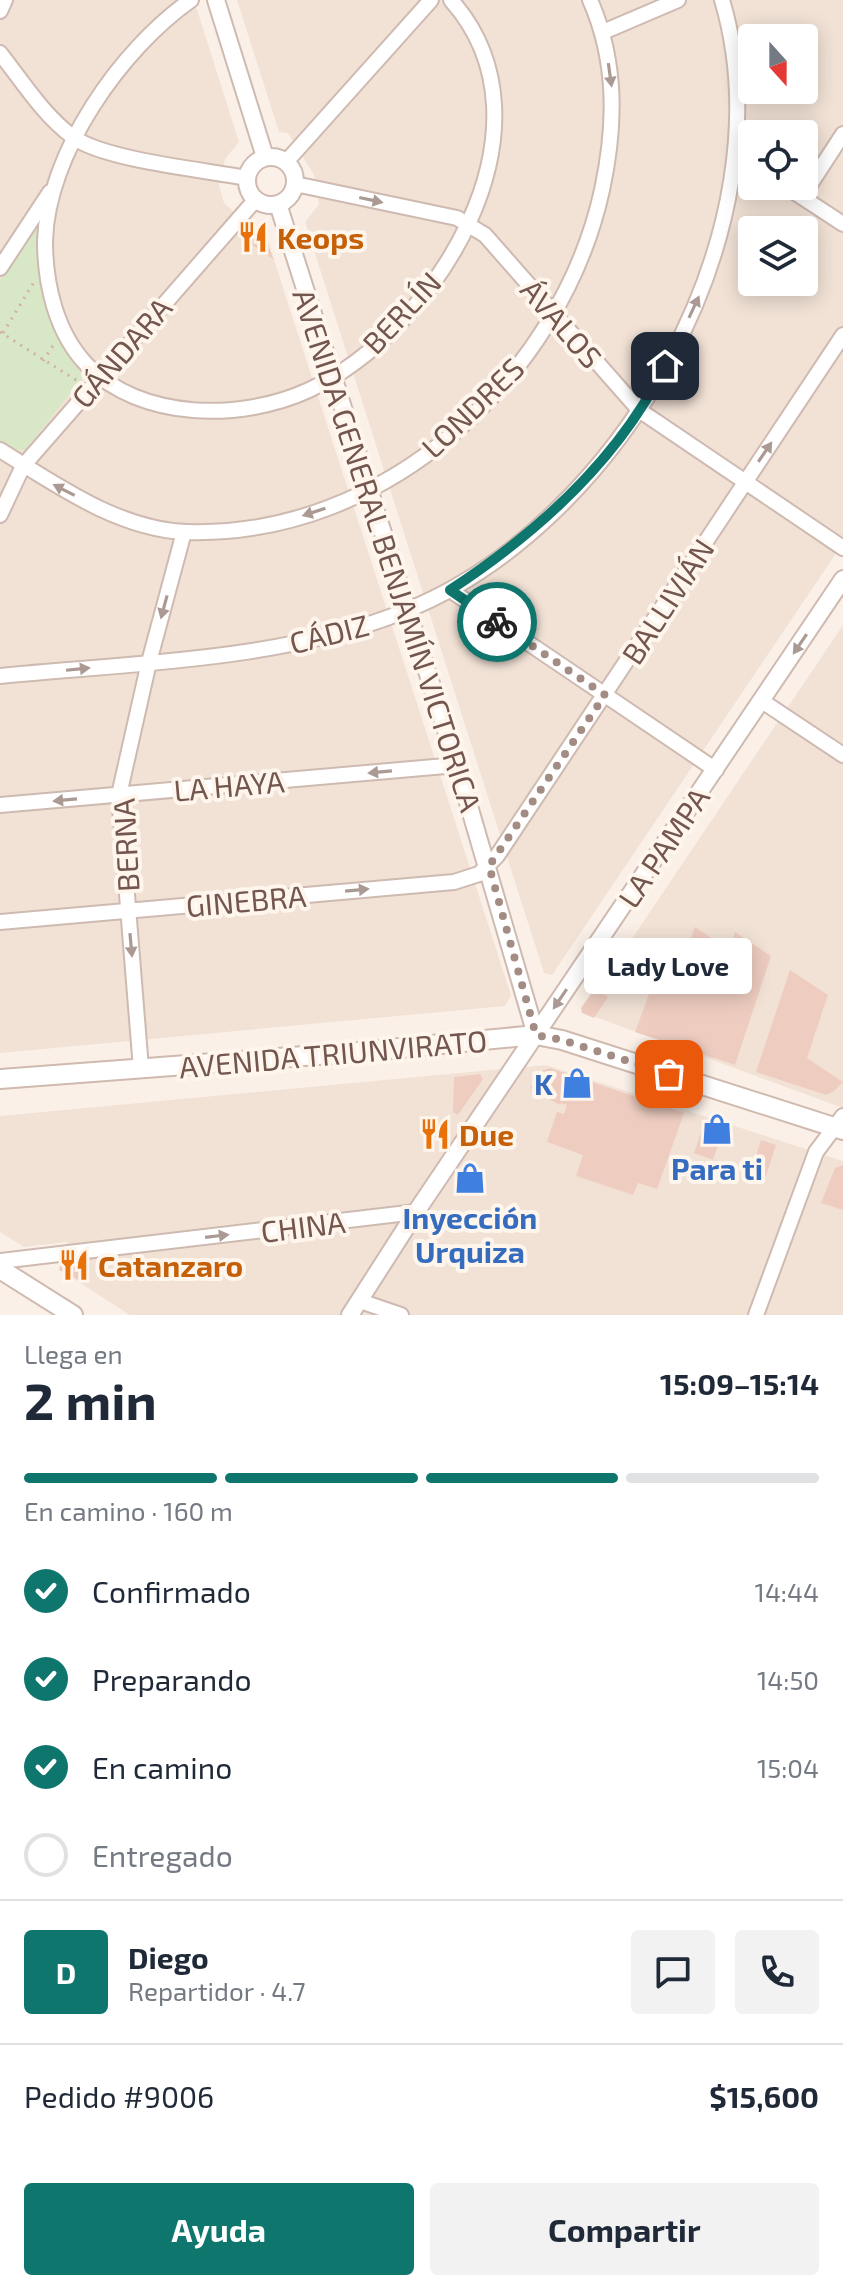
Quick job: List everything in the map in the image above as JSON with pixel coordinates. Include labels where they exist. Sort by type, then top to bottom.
[{"type":"main road","name":"AVENIDA TRIUNVIRATO","points":[[0,1079],[536,1035],[562,1040],[840,1124]]},
{"type":"main road","points":[[0,1269],[73,1315]]},
{"type":"street","points":[[0,11],[5,0]]},
{"type":"street","name":"BERLÍN","points":[[191,0],[163,21],[122,64],[89,113],[52,189],[45,230],[45,264],[48,286],[64,329],[85,363],[122,391],[148,400],[202,410],[229,410],[270,403],[308,390],[332,377],[357,360],[401,320],[438,274],[468,224],[488,170],[494,114],[485,59],[474,33],[451,0]]},
{"type":"street","points":[[216,0],[265,157]]},
{"type":"street","points":[[286,162],[431,0]]},
{"type":"street","name":"LONDRES","points":[[0,450],[64,491],[110,512],[162,529],[184,532],[266,525],[330,507],[368,490],[424,455],[466,422],[521,364],[555,314],[589,240],[607,167],[613,110],[603,32],[590,0]]},
{"type":"street","points":[[603,32],[678,0]]},
{"type":"street","name":"CÁDIZ","points":[[0,676],[231,654],[314,640],[406,611],[450,590],[528,535],[588,476],[639,410],[657,382],[707,277],[728,202],[735,154],[735,75],[722,0]]},
{"type":"street","points":[[0,53],[57,124],[75,139],[106,152],[247,178]]},
{"type":"street","points":[[818,172],[843,134]]},
{"type":"street","points":[[265,157],[276,157],[286,162],[293,172],[295,184],[289,196],[278,204],[266,204],[256,199],[249,190],[247,178],[253,165],[265,157]]},
{"type":"street","name":"ÁVALOS","points":[[295,184],[457,218],[485,235],[639,410],[843,548]]},
{"type":"street","points":[[0,268],[52,189]]},
{"type":"street","name":"GÁNDARA","points":[[0,515],[23,466],[256,199]]},
{"type":"street","points":[[807,200],[843,224]]},
{"type":"street","name":"AVENIDA GENERAL BENJAMÍN VICTORICA","points":[[278,204],[489,866],[536,1035]]},
{"type":"street","name":"BALLIVIÁN","points":[[489,866],[843,335]]},
{"type":"street","name":"BERNA","points":[[141,1069],[119,795],[149,662],[184,532]]},
{"type":"street","name":"LA PAMPA","points":[[355,1308],[416,1212],[843,579]]},
{"type":"street","points":[[450,590],[716,770]]},
{"type":"street","points":[[762,701],[843,755]]},
{"type":"street","name":"LA HAYA","points":[[0,805],[457,765]]},
{"type":"street","name":"GINEBRA","points":[[0,922],[454,882],[467,880],[489,866]]},
{"type":"street","points":[[756,1315],[816,1152],[840,1124]]},
{"type":"street","name":"CHINA","points":[[0,1261],[416,1212]]},
{"type":"street","points":[[355,1308],[401,1315]]},
{"type":"path","points":[[45,264],[1,332],[89,388]]},
{"type":"shaded area","points":[[0,0],[194,0],[239,142],[225,159],[219,185],[224,203],[255,231],[266,235],[511,995],[505,1006],[0,1053]]},
{"type":"shaded area","points":[[237,0],[843,0],[843,543],[552,975],[544,973],[305,222],[319,204],[314,175],[288,133],[279,132]]},
{"type":"shaded area","points":[[843,625],[843,1108],[590,1015],[588,1004]]},
{"type":"shaded area","points":[[546,1065],[843,1161],[843,1315],[130,1315],[71,1277],[67,1242],[24,1247],[0,1232],[0,1116]]},
{"type":"green space","points":[[30,229],[41,233],[64,338],[83,378],[25,450],[14,449],[0,441],[0,280]]},
{"type":"building","points":[[254,231],[264,235],[274,260],[245,240]]},
{"type":"building","points":[[695,927],[729,950],[735,932],[771,956],[735,1065],[635,1032],[656,975],[675,982]]},
{"type":"building","points":[[790,970],[828,995],[807,1058],[843,1082],[826,1095],[756,1072]]},
{"type":"building","points":[[595,988],[608,997],[594,1018],[582,1013],[581,1008]]},
{"type":"building","points":[[550,1068],[684,1113],[657,1189],[638,1183],[633,1195],[576,1176],[583,1155],[547,1142],[557,1112],[564,1114],[567,1105],[560,1105],[530,1088],[541,1071]]},
{"type":"building","points":[[480,1074],[483,1079],[458,1115],[453,1112],[454,1077]]},
{"type":"building","points":[[705,1121],[724,1128],[713,1160],[694,1153]]},
{"type":"building","points":[[761,1140],[776,1145],[766,1176],[751,1171]]},
{"type":"building","points":[[843,1165],[843,1210],[821,1203],[835,1168]]},
{"type":"building","name":"Catanzaro","points":[[86,1258],[87,1272],[81,1281],[59,1270],[62,1259]]},
{"type":"way so far","points":[[497,622],[605,695],[489,866],[536,1035],[562,1040],[669,1074]]},
{"type":"place","name":"Keops","points":[[253,237]]},
{"type":"place","name":"Lady Love","points":[[669,1074]]},
{"type":"place","name":"K","points":[[577,1083]]},
{"type":"place","name":"Para ti","points":[[717,1129]]},
{"type":"place","name":"Due","points":[[435,1134]]},
{"type":"place","name":"Inyección Urquiza","points":[[470,1178]]},
{"type":"place","name":"Catanzaro","points":[[74,1265]]},
{"type":"route","points":[[497,622],[450,590],[510,550],[588,476],[639,410],[665,366]]}]
